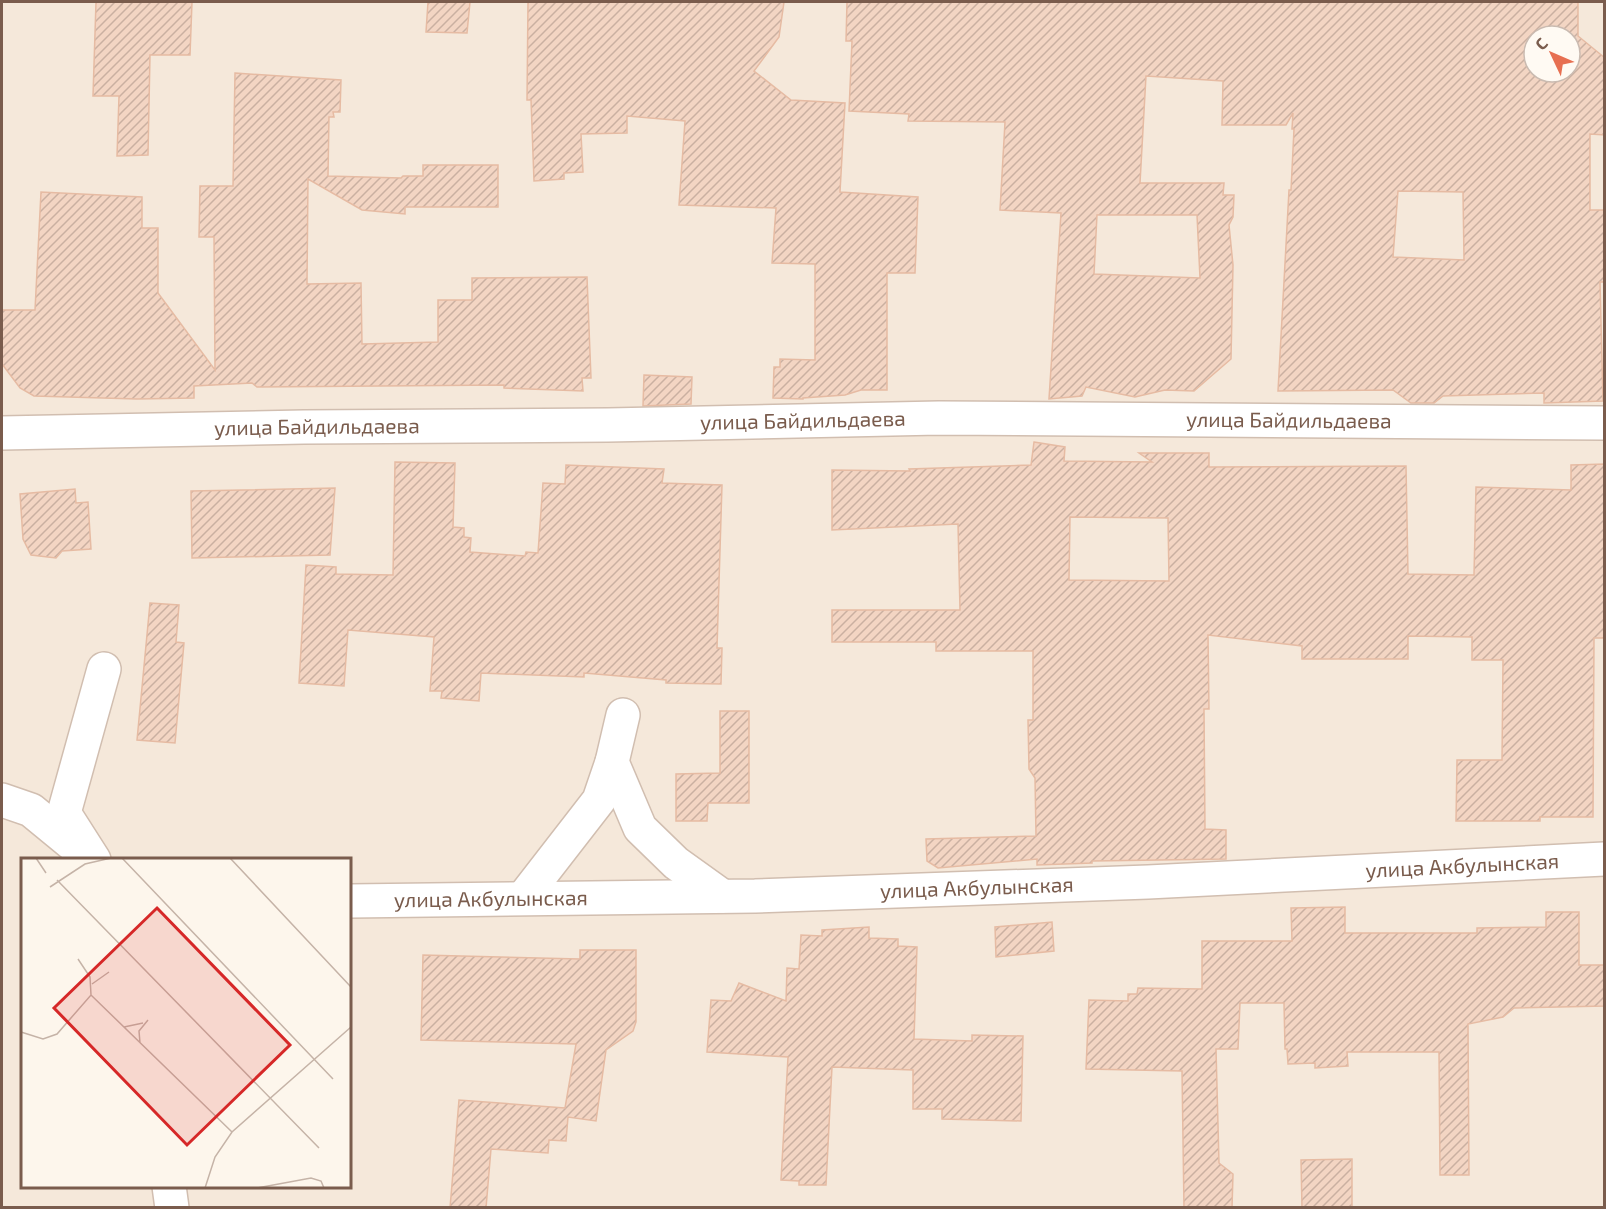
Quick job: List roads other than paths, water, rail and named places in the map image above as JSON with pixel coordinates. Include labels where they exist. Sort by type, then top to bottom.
[{"type":"street","name":"улица Байдильдаева","points":[[2,433],[939,418],[1605,423]]},
{"type":"street","points":[[92,858],[64,813],[104,669]]},
{"type":"street","points":[[523,898],[599,800],[612,762],[623,715]]},
{"type":"street","points":[[612,762],[640,828],[676,863],[722,896]]},
{"type":"street","points":[[2,800],[31,810],[91,858]]},
{"type":"street","name":"улица Акбулынская","points":[[351,901],[722,896],[1148,882],[1605,859]]},
{"type":"street","points":[[169,1188],[172,1208]]}]
